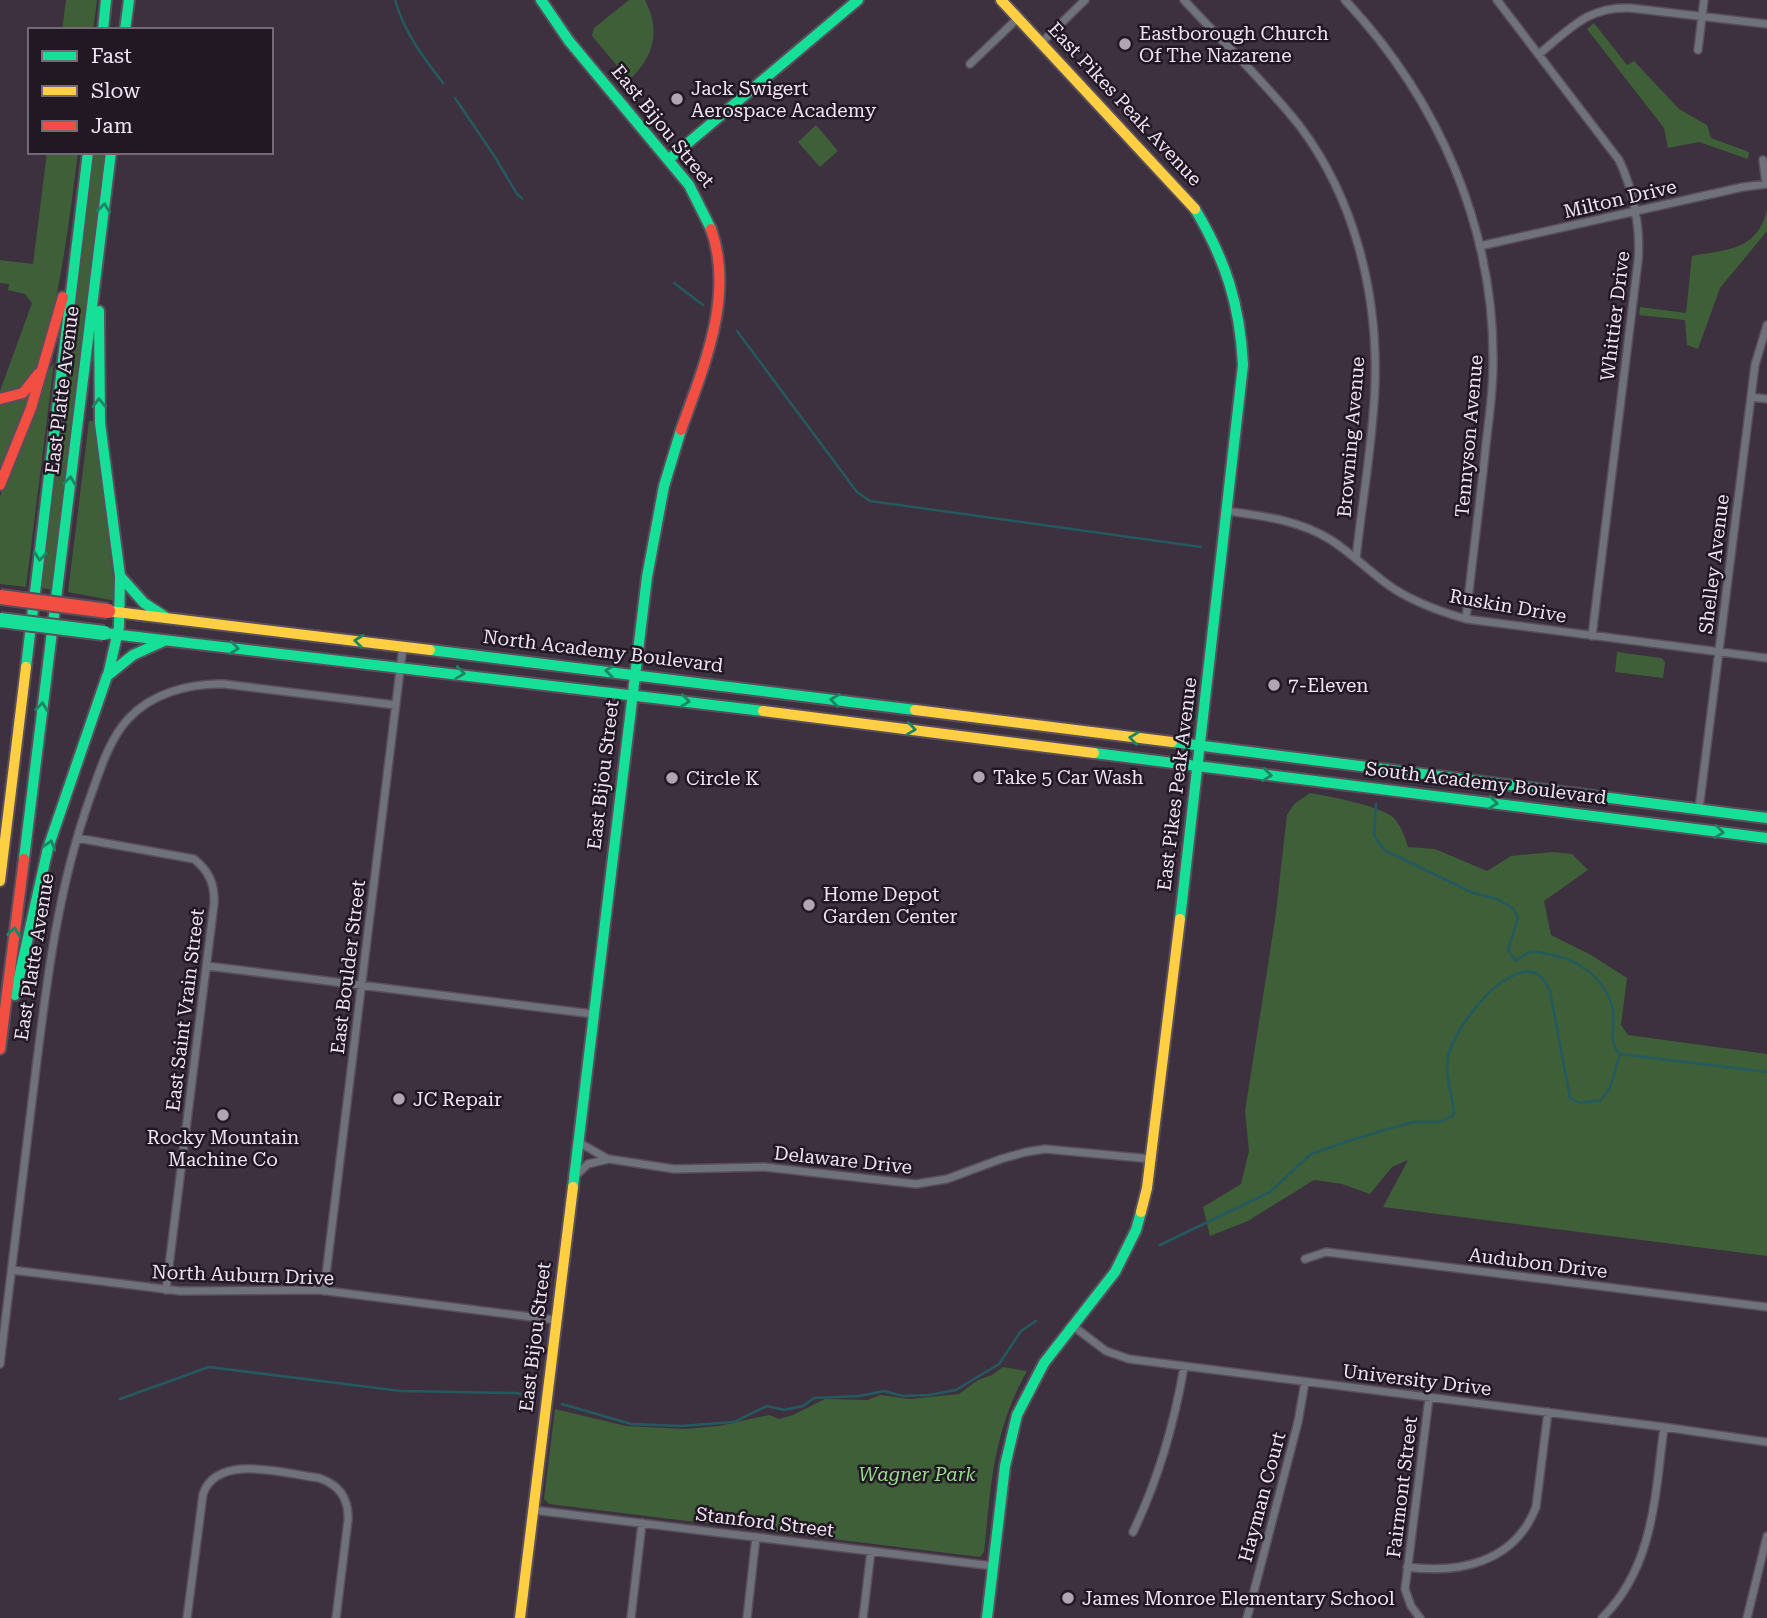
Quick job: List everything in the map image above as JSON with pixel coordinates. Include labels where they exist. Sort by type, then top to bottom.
[{"type":"main road","points":[[103,28],[106,0]]},
{"type":"main road","points":[[125,28],[129,0]]},
{"type":"main road","name":"East Bijou Street","points":[[520,1618],[647,577],[662,491],[706,352],[719,298],[719,256],[704,209],[670,159],[586,62],[541,0]]},
{"type":"main road","points":[[670,159],[858,0]]},
{"type":"main road","name":"East Pikes Peak Avenue","points":[[987,1618],[1005,1466],[1015,1423],[1035,1378],[1073,1326],[1107,1286],[1128,1249],[1142,1210],[1152,1159],[1202,746],[1243,365],[1240,316],[1230,276],[1193,205],[1001,0]]},
{"type":"main road","name":"East Platte Avenue","points":[[0,881],[88,154]]},
{"type":"main road","name":"East Platte Avenue","points":[[0,1051],[111,154]]},
{"type":"main road","points":[[0,485],[31,408],[76,245]]},
{"type":"main road","points":[[0,1051],[48,848],[107,676],[120,576],[100,423],[97,263]]},
{"type":"main road","points":[[0,400],[23,393],[46,360]]},
{"type":"main road","points":[[120,576],[144,603],[169,618]]},
{"type":"main road","name":"North Academy Boulevard","points":[[0,597],[1202,746]]},
{"type":"main road","name":"North Academy Boulevard","points":[[0,620],[632,694],[1199,766]]},
{"type":"main road","points":[[107,676],[136,653],[166,640]]},
{"type":"main road","name":"South Academy Boulevard","points":[[1202,746],[1767,818]]},
{"type":"main road","name":"South Academy Boulevard","points":[[1199,766],[1767,838]]},
{"type":"street","points":[[1041,43],[1085,0]]},
{"type":"street","name":"Browning Avenue","points":[[1184,0],[1299,126],[1331,178],[1357,239],[1371,302],[1375,360],[1374,405],[1356,559]]},
{"type":"street","name":"Tennyson Avenue","points":[[1345,0],[1389,51],[1422,100],[1459,176],[1480,246],[1491,317],[1493,368],[1466,619]]},
{"type":"street","name":"Whittier Drive","points":[[1497,0],[1619,160],[1624,170],[1639,231],[1638,261],[1592,636]]},
{"type":"street","points":[[1698,50],[1704,0]]},
{"type":"street","points":[[1539,54],[1584,18],[1609,4],[1767,24]]},
{"type":"street","points":[[970,64],[1018,18]]},
{"type":"street","points":[[1763,160],[1766,184]]},
{"type":"street","name":"Milton Drive","points":[[1480,246],[1766,184]]},
{"type":"street","name":"Shelley Avenue","points":[[1699,809],[1757,354],[1767,325]]},
{"type":"street","points":[[1751,397],[1767,399]]},
{"type":"street","name":"Ruskin Drive","points":[[1227,511],[1269,516],[1295,523],[1330,540],[1402,594],[1466,619],[1767,658]]},
{"type":"street","name":"East Boulder Street","points":[[324,1291],[403,646]]},
{"type":"street","name":"East Platte Avenue","points":[[0,1364],[48,968],[57,917],[77,838],[99,774],[116,736],[136,712],[169,692],[203,684],[224,684],[396,705]]},
{"type":"street","name":"East Saint Vrain Street","points":[[77,838],[194,859],[210,877],[215,894],[166,1290]]},
{"type":"street","points":[[207,966],[593,1014]]},
{"type":"street","name":"Delaware Drive","points":[[578,1142],[609,1159],[674,1169],[764,1167],[916,1184],[947,1179],[1009,1157],[1045,1149],[1152,1159]]},
{"type":"street","points":[[574,1177],[588,1164],[609,1159]]},
{"type":"street","name":"Audubon Drive","points":[[1305,1259],[1326,1252],[1767,1307]]},
{"type":"street","name":"North Auburn Drive","points":[[12,1270],[166,1290],[324,1291],[556,1320]]},
{"type":"street","name":"University Drive","points":[[1073,1326],[1116,1356],[1767,1442]]},
{"type":"street","points":[[1133,1532],[1168,1447],[1184,1367]]},
{"type":"street","name":"Hayman Court","points":[[1247,1618],[1306,1382]]},
{"type":"street","name":"Fairmont Street","points":[[1420,1618],[1407,1598],[1405,1589],[1429,1398]]},
{"type":"street","points":[[1407,1567],[1429,1570],[1471,1565],[1497,1554],[1517,1538],[1536,1507],[1548,1412]]},
{"type":"street","points":[[1602,1618],[1625,1591],[1647,1540],[1652,1523],[1664,1427]]},
{"type":"street","points":[[187,1618],[201,1502],[209,1481],[221,1473],[237,1468],[328,1481],[345,1498],[348,1520],[336,1618]]},
{"type":"street","name":"Stanford Street","points":[[533,1510],[993,1566]]},
{"type":"street","points":[[631,1618],[642,1523]]},
{"type":"street","points":[[1747,1618],[1767,1536]]},
{"type":"street","points":[[747,1618],[756,1537]]},
{"type":"street","points":[[863,1618],[871,1551]]},
{"type":"green space","points":[[66,0],[97,0],[93,28],[62,28]]},
{"type":"green space","points":[[629,0],[645,0],[654,33],[649,53],[629,80],[592,36],[594,28]]},
{"type":"green space","points":[[1594,23],[1627,65],[1634,61],[1679,109],[1707,125],[1711,138],[1749,152],[1748,159],[1699,142],[1668,148],[1664,128],[1587,29]]},
{"type":"green space","points":[[816,125],[838,151],[820,167],[798,142]]},
{"type":"green space","points":[[47,154],[78,154],[69,224],[52,319],[42,358],[0,468],[0,391],[32,303],[25,294],[8,290],[9,284],[0,283],[0,260],[33,264]]},
{"type":"green space","points":[[94,154],[107,154],[55,590],[41,588]]},
{"type":"green space","points":[[1767,210],[1767,231],[1720,288],[1698,349],[1687,345],[1685,320],[1639,315],[1640,307],[1686,313],[1692,256],[1728,249],[1748,241],[1756,233]]},
{"type":"green space","points":[[54,363],[26,587],[0,584],[0,496],[12,471],[48,371]]},
{"type":"green space","points":[[89,421],[94,421],[116,601],[68,592]]},
{"type":"green space","points":[[1617,652],[1661,658],[1665,662],[1663,678],[1615,672]]},
{"type":"green space","points":[[1310,793],[1378,809],[1399,824],[1408,847],[1435,849],[1487,871],[1511,856],[1553,852],[1572,854],[1588,870],[1544,901],[1551,935],[1591,955],[1627,978],[1621,1025],[1628,1035],[1767,1054],[1767,1256],[1383,1207],[1408,1160],[1392,1167],[1370,1194],[1342,1184],[1314,1180],[1248,1221],[1210,1236],[1203,1207],[1241,1184],[1249,1151],[1245,1111],[1275,920],[1287,815],[1294,804]]},
{"type":"green space","name":"Wagner Park","points":[[1003,1367],[1027,1371],[1000,1437],[984,1552],[980,1557],[549,1504],[544,1499],[555,1409],[626,1426],[685,1429],[719,1426],[769,1415],[779,1419],[825,1399],[867,1400],[881,1395],[910,1399],[959,1394]]},
{"type":"waterway","points":[[395,0],[421,54],[443,83]]},
{"type":"waterway","points":[[455,98],[522,198]]},
{"type":"waterway","points":[[674,283],[703,305]]},
{"type":"waterway","points":[[737,331],[857,492],[870,501],[1201,547]]},
{"type":"waterway","points":[[1376,804],[1374,835],[1384,850],[1473,893],[1497,899],[1513,908],[1518,918],[1508,950],[1516,961],[1535,952],[1558,956],[1578,965],[1596,978],[1603,986],[1612,1006],[1613,1037],[1620,1054]]},
{"type":"waterway","points":[[1160,1245],[1270,1192],[1311,1154],[1412,1122],[1440,1122],[1454,1115],[1447,1071],[1452,1044],[1480,1002],[1506,979],[1519,973],[1532,972],[1538,975],[1550,991],[1570,1098],[1580,1103],[1601,1100],[1610,1088],[1620,1054]]},
{"type":"waterway","points":[[1620,1054],[1767,1072]]},
{"type":"waterway","points":[[562,1404],[631,1424],[681,1426],[734,1422],[767,1406],[784,1410],[803,1406],[814,1398],[860,1396],[884,1391],[903,1396],[929,1395],[956,1390],[999,1364],[1021,1331],[1036,1321]]},
{"type":"waterway","points":[[120,1399],[209,1367],[401,1391],[526,1395]]},
{"type":"traffic: fast","points":[[103,28],[106,0]]},
{"type":"traffic: fast","points":[[125,28],[129,0]]},
{"type":"traffic: fast","points":[[541,0],[569,41],[689,185],[711,229]]},
{"type":"traffic: fast","points":[[669,159],[858,0]]},
{"type":"traffic: fast","points":[[26,667],[88,154]]},
{"type":"traffic: fast","points":[[24,859],[111,154]]},
{"type":"traffic: fast","points":[[1180,919],[1243,365],[1239,323],[1230,284],[1195,209]]},
{"type":"traffic: fast","points":[[99,311],[100,423],[120,576],[144,603],[164,616]]},
{"type":"traffic: fast","points":[[573,1187],[647,577],[664,486],[681,430]]},
{"type":"traffic: fast","points":[[108,675],[119,627],[120,578]]},
{"type":"traffic: fast","points":[[0,620],[104,633]]},
{"type":"traffic: fast","points":[[104,633],[763,711]]},
{"type":"traffic: fast","points":[[15,995],[48,848],[107,676],[133,655],[164,641]]},
{"type":"traffic: fast","points":[[430,650],[915,710]]},
{"type":"traffic: fast","points":[[1172,742],[1767,818]]},
{"type":"traffic: fast","points":[[1094,753],[1767,838]]},
{"type":"traffic: fast","points":[[987,1618],[1005,1466],[1017,1415],[1044,1363],[1115,1272],[1136,1230],[1141,1212]]},
{"type":"traffic: slow","points":[[1001,0],[1195,209]]},
{"type":"traffic: slow","points":[[108,611],[430,650]]},
{"type":"traffic: slow","points":[[0,881],[26,667]]},
{"type":"traffic: slow","points":[[915,710],[1172,742]]},
{"type":"traffic: slow","points":[[763,711],[1094,753]]},
{"type":"traffic: slow","points":[[1141,1212],[1147,1188],[1180,919]]},
{"type":"traffic: slow","points":[[520,1618],[573,1187]]},
{"type":"traffic: jam","points":[[681,430],[706,357],[718,306],[718,254],[711,229]]},
{"type":"traffic: jam","points":[[0,485],[31,408],[63,297]]},
{"type":"traffic: jam","points":[[0,399],[23,393],[38,374]]},
{"type":"traffic: jam","points":[[0,597],[108,611]]},
{"type":"traffic: jam","points":[[0,1049],[24,859]]},
{"type":"place","name":"Eastborough Church Of The Nazarene","points":[[1125,44]]},
{"type":"place","name":"Jack Swigert Aerospace Academy","points":[[677,99]]},
{"type":"place","name":"7-Eleven","points":[[1274,685]]},
{"type":"place","name":"Take 5 Car Wash","points":[[979,777]]},
{"type":"place","name":"Circle K","points":[[672,778]]},
{"type":"place","name":"Home Depot Garden Center","points":[[809,905]]},
{"type":"place","name":"JC Repair","points":[[399,1099]]},
{"type":"place","name":"Rocky Mountain Machine Co","points":[[223,1115]]},
{"type":"place","name":"James Monroe Elementary School","points":[[1068,1598]]}]
